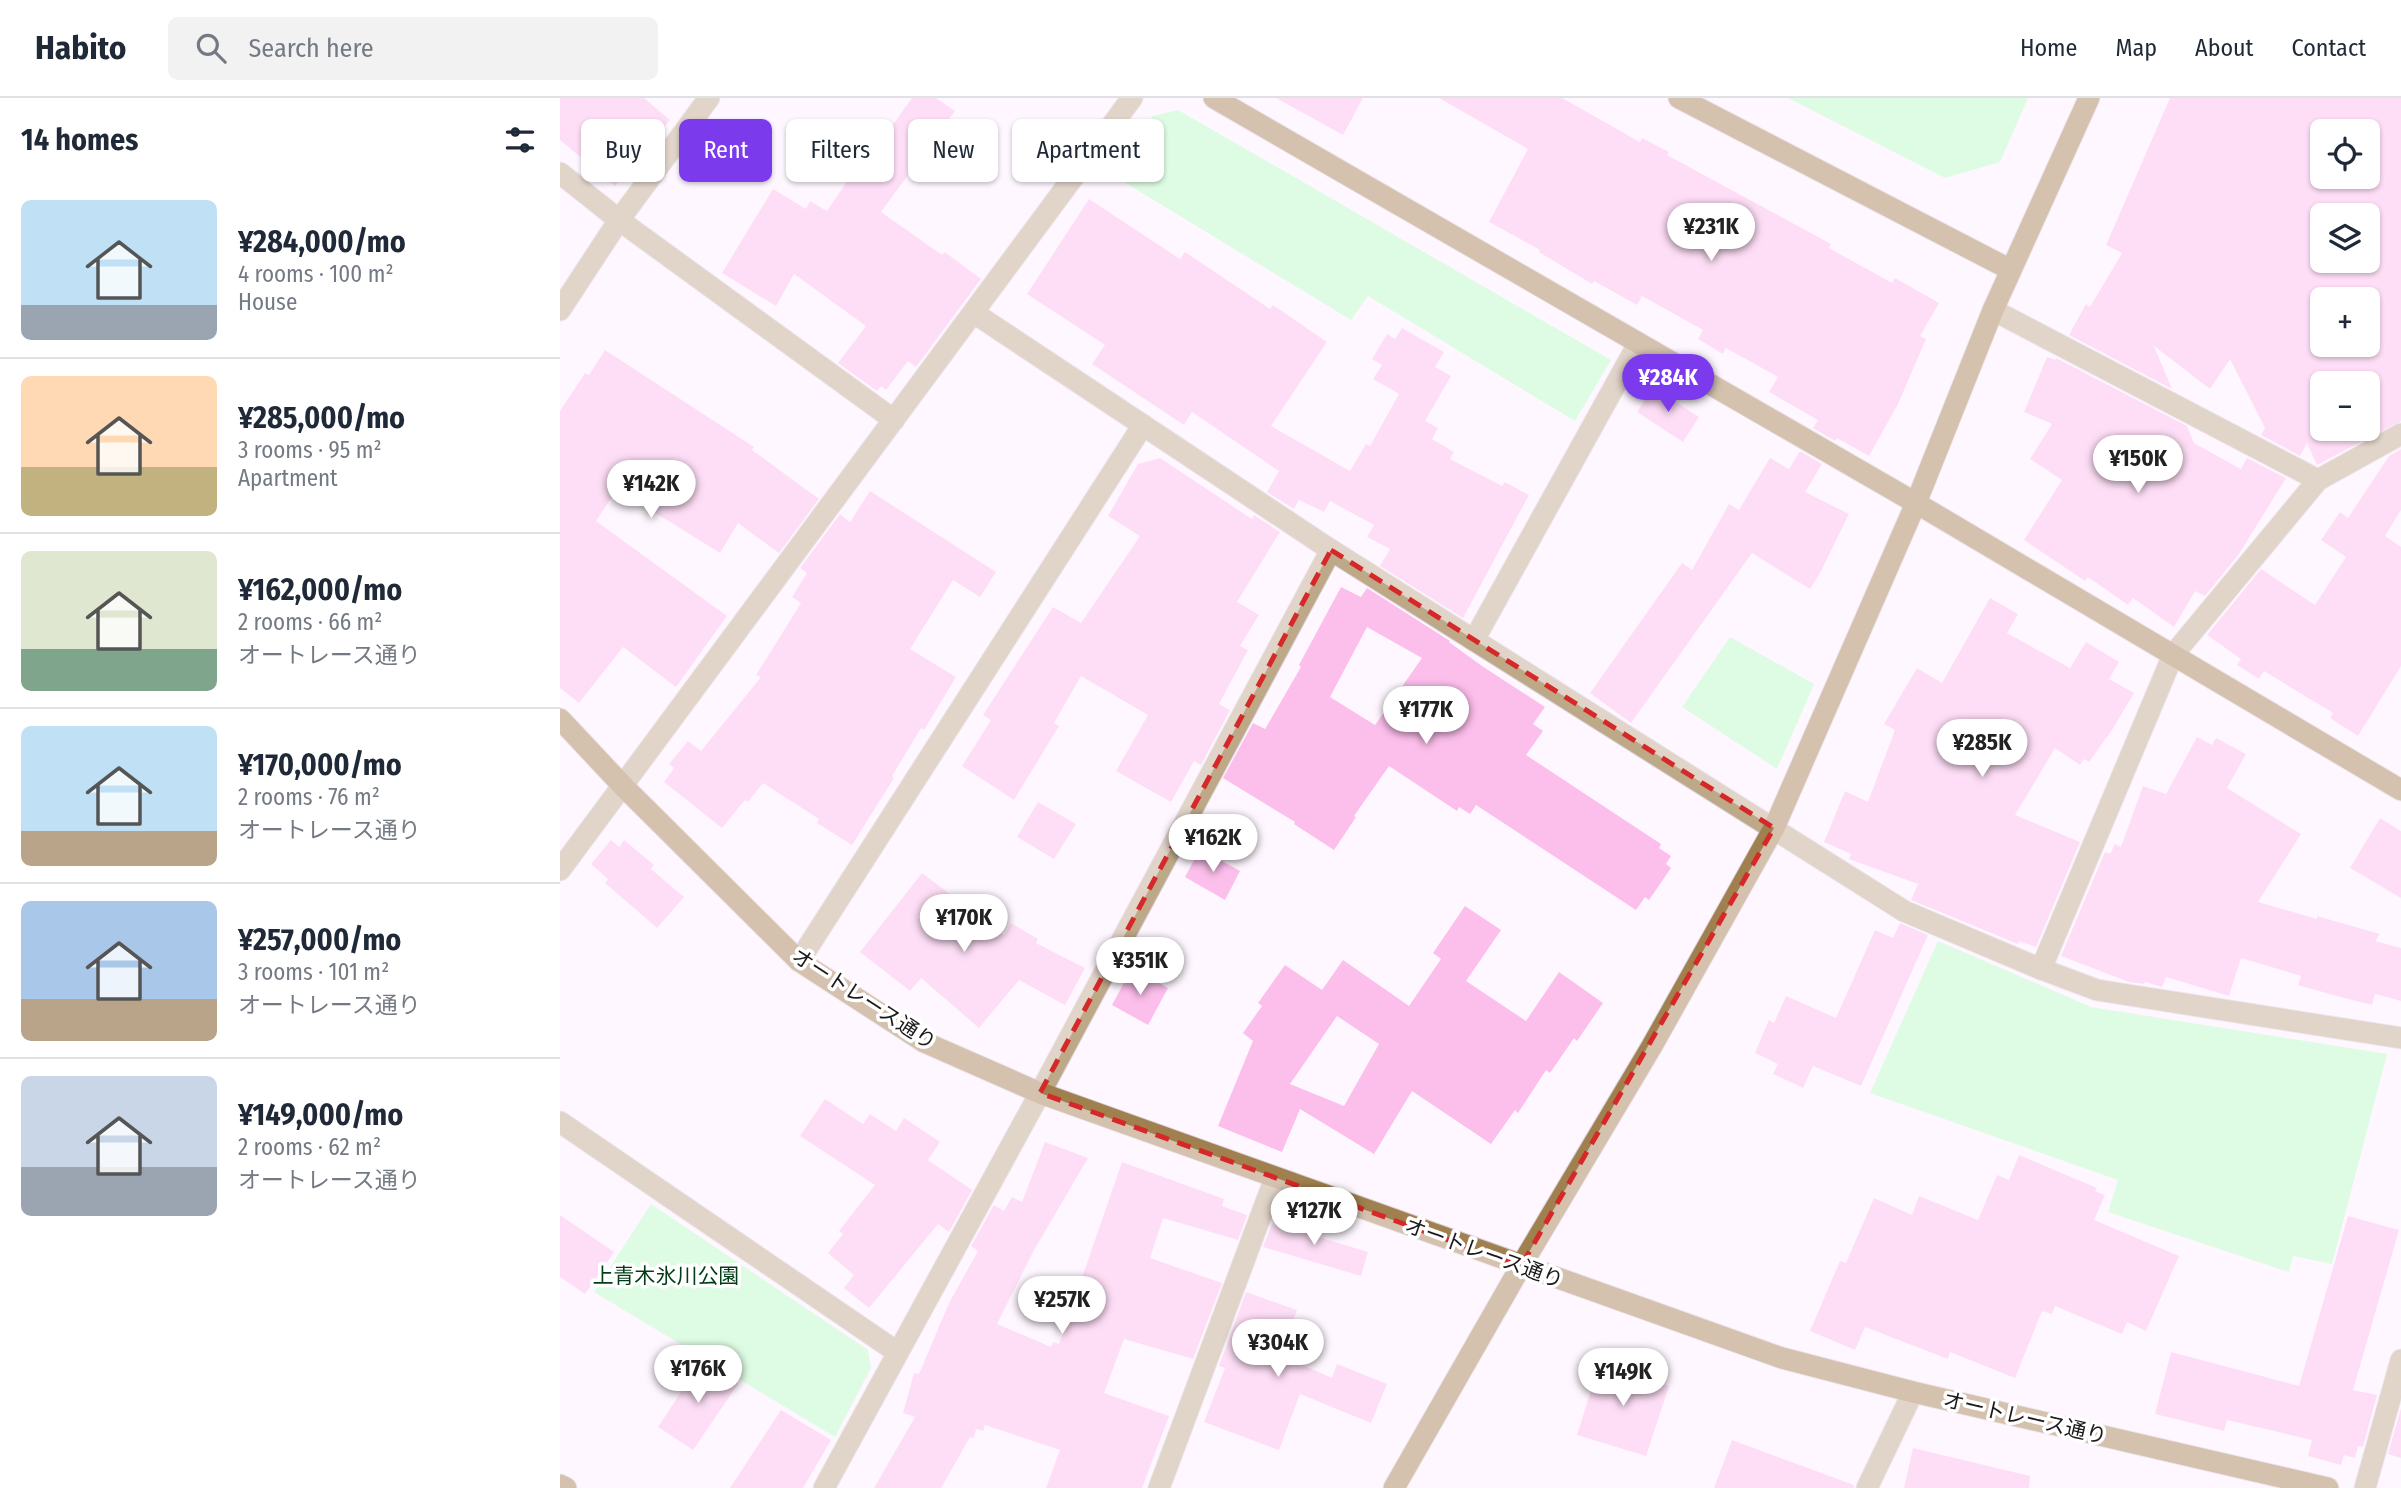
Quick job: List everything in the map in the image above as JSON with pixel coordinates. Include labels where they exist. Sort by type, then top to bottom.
[{"type":"street","points":[[560,310],[618,220],[709,98]]},
{"type":"street","points":[[560,870],[1132,98]]},
{"type":"street","points":[[1214,98],[1916,503],[2401,790]]},
{"type":"street","points":[[1679,98],[2011,270]]},
{"type":"street","points":[[1394,1488],[1521,1266],[1652,1046],[1774,828],[1916,503],[1993,310],[2089,98]]},
{"type":"street","points":[[560,173],[618,220],[894,420]]},
{"type":"street","points":[[1993,310],[2318,481]]},
{"type":"street","points":[[974,313],[1331,550],[1904,911],[2097,990],[2401,1038]]},
{"type":"street","points":[[1474,640],[1638,344]]},
{"type":"street","points":[[799,961],[1143,425]]},
{"type":"street","points":[[2041,969],[2173,655],[2318,481],[2401,434]]},
{"type":"street","points":[[824,1488],[1040,1093],[1331,550]]},
{"type":"street","name":"オートレース通り","points":[[560,719],[623,786],[799,961],[924,1042],[1040,1093],[1782,1358],[1913,1392],[2328,1488]]},
{"type":"street","points":[[560,1122],[897,1352]]},
{"type":"street","points":[[1159,1488],[1275,1178]]},
{"type":"street","points":[[2365,1488],[2401,1360]]},
{"type":"street","points":[[1867,1488],[1913,1392]]},
{"type":"street","points":[[560,1485],[566,1488]]},
{"type":"highlighted area","points":[[1331,550],[1774,828],[1521,1266],[1040,1093]]},
{"type":"green space","points":[[1788,98],[2028,98],[2000,162],[1945,178]]},
{"type":"green space","points":[[1178,110],[1611,360],[1575,421],[1368,296],[1351,320],[1124,182],[1164,182],[1164,119],[1150,119]]},
{"type":"green space","points":[[1730,637],[1814,684],[1777,769],[1682,707]]},
{"type":"green space","points":[[1938,941],[2091,1007],[2387,1054],[2332,1264],[2293,1256],[2289,1272],[2108,1212],[2118,1180],[1870,1093]]},
{"type":"green space","name":"上青木氷川公園","points":[[651,1204],[868,1350],[871,1368],[835,1437],[594,1292]]},
{"type":"building","points":[[560,98],[644,98],[670,120],[665,126],[665,119],[581,119],[581,158],[560,140]]},
{"type":"building","points":[[912,98],[936,98],[955,111],[949,119],[908,119],[908,175],[881,212],[942,255],[945,252],[981,279],[916,367],[908,361],[886,390],[881,386],[877,391],[838,363],[866,326],[794,274],[776,306],[722,273],[773,189],[806,209],[810,201],[827,211],[847,182],[894,182],[894,123]]},
{"type":"building","points":[[1276,98],[1363,98],[1343,135]]},
{"type":"building","points":[[1439,98],[1562,98],[1640,142],[1642,138],[1669,152],[1667,155],[1831,244],[1829,248],[1892,283],[1895,278],[1939,303],[1920,336],[1926,339],[1898,404],[1869,456],[1813,428],[1818,420],[1769,392],[1778,377],[1726,348],[1723,354],[1698,339],[1703,330],[1642,296],[1637,305],[1594,281],[1592,284],[1539,252],[1540,250],[1489,222],[1528,149]]},
{"type":"building","points":[[2170,98],[2401,98],[2401,421],[2380,432],[2380,371],[2310,371],[2310,441],[2363,441],[2317,465],[2307,443],[2300,456],[2261,435],[2265,428],[2230,359],[2210,389],[2154,346],[2172,389],[2069,335],[2086,304],[2090,307],[2122,253],[2106,245]]},
{"type":"building","points":[[1089,199],[1180,259],[1185,252],[1270,309],[1273,305],[1327,342],[1271,426],[1350,471],[1366,444],[1370,446],[1399,394],[1373,379],[1382,365],[1372,359],[1387,334],[1395,339],[1402,328],[1444,352],[1435,367],[1451,376],[1425,421],[1438,428],[1432,439],[1454,452],[1450,459],[1502,486],[1505,482],[1529,495],[1463,618],[1380,566],[1390,549],[1367,537],[1374,525],[1330,501],[1324,512],[1299,500],[1294,509],[1267,492],[1279,471],[1192,412],[1184,425],[1092,364],[1105,345],[1027,294]]},
{"type":"building","points":[[605,350],[754,447],[752,450],[819,499],[779,553],[738,523],[720,553],[617,489],[596,521],[727,616],[676,687],[623,647],[579,703],[560,688],[560,411],[585,373],[589,375]]},
{"type":"building","points":[[2047,357],[2056,358],[2187,426],[2194,443],[2241,469],[2247,458],[2286,478],[2239,554],[2205,596],[2195,591],[2174,627],[2133,598],[2128,605],[2088,577],[2085,581],[2024,540],[2062,480],[2030,459],[2052,424],[2024,412]]},
{"type":"building","points":[[1653,387],[1699,417],[1683,442],[1637,412]]},
{"type":"building","points":[[2401,449],[2401,510],[2385,536],[2401,547],[2401,666],[2358,736],[2330,718],[2333,713],[2264,671],[2259,679],[2237,665],[2241,659],[2207,635],[2261,569],[2315,605],[2346,557],[2321,540],[2340,512],[2348,518],[2389,456]]},
{"type":"building","points":[[1800,451],[1822,464],[1805,492],[1849,514],[1810,589],[1752,553],[1631,723],[1590,693],[1682,563],[1692,570],[1729,504],[1739,510],[1770,458],[1789,469]]},
{"type":"building","points":[[1160,458],[1252,519],[1254,515],[1280,532],[1237,602],[1259,615],[1240,646],[1248,650],[1219,704],[1230,710],[1201,765],[1194,761],[1171,802],[1116,771],[1148,715],[1081,676],[1054,723],[1059,726],[1014,800],[962,766],[991,720],[983,715],[1053,607],[1081,623],[1140,536],[1108,516],[1138,464]]},
{"type":"building","points":[[870,491],[996,572],[980,597],[953,580],[910,649],[956,677],[924,730],[921,728],[892,776],[894,778],[852,845],[817,823],[819,819],[763,783],[722,828],[664,782],[674,768],[669,764],[688,741],[701,751],[761,677],[756,675],[801,603],[792,597],[807,573],[800,568],[840,514],[850,522]]},
{"type":"building","points":[[1341,587],[1361,597],[1367,588],[1545,707],[1533,724],[1543,731],[1526,755],[1661,844],[1659,848],[1671,856],[1666,864],[1671,868],[1649,900],[1645,897],[1636,910],[1476,805],[1470,814],[1459,807],[1457,811],[1389,766],[1334,850],[1294,824],[1295,822],[1223,778],[1253,723],[1265,729],[1301,667],[1299,665]],"holes":[[[1367,627],[1422,658],[1375,725],[1330,697]]]},
{"type":"building","points":[[1990,598],[2018,614],[2007,633],[2070,668],[2086,642],[2119,662],[2109,679],[2134,693],[2089,762],[2084,759],[2080,765],[2055,748],[2015,815],[2080,842],[2036,947],[2019,941],[2018,944],[1911,900],[1918,884],[1849,859],[1851,854],[1824,842],[1845,791],[1868,802],[1895,730],[1884,724],[1917,668],[1942,683]]},
{"type":"building","points":[[2197,737],[2212,745],[2216,738],[2246,754],[2227,788],[2301,834],[2258,902],[2380,934],[2375,941],[2401,948],[2401,1001],[2375,994],[2372,1005],[2340,997],[2298,985],[2301,976],[2241,958],[2229,996],[2166,977],[2162,987],[2145,982],[2129,982],[2061,956],[2105,852],[2110,854],[2115,844],[2121,847],[2143,786],[2166,794]]},
{"type":"building","points":[[1038,802],[1076,824],[1054,859],[1017,837]]},
{"type":"building","points":[[2380,818],[2401,831],[2401,898],[2350,868]]},
{"type":"building","points":[[611,840],[619,847],[624,840],[654,865],[651,869],[684,897],[657,928],[605,883],[608,879],[591,864]]},
{"type":"building","points":[[1200,849],[1240,871],[1225,900],[1185,877]]},
{"type":"building","points":[[922,873],[1004,935],[1011,923],[1038,939],[1036,943],[1085,968],[1065,1005],[1019,980],[979,1028],[921,978],[910,991],[860,952]]},
{"type":"building","points":[[1465,906],[1501,930],[1466,981],[1526,1021],[1559,972],[1603,1003],[1577,1041],[1574,1038],[1550,1073],[1546,1070],[1518,1113],[1515,1110],[1491,1144],[1412,1091],[1374,1154],[1300,1109],[1282,1152],[1218,1126],[1253,1041],[1243,1033],[1262,1006],[1258,1003],[1285,965],[1322,990],[1343,960],[1409,1006],[1441,959],[1433,953]],"holes":[[[1337,1016],[1379,1044],[1344,1106],[1290,1084]]]},
{"type":"building","points":[[1900,923],[1928,935],[1861,1086],[1813,1066],[1803,1088],[1773,1074],[1778,1064],[1755,1053],[1769,1020],[1774,1023],[1786,996],[1836,1018],[1875,930],[1893,938]]},
{"type":"building","points":[[1132,968],[1168,988],[1148,1025],[1112,1005]]},
{"type":"building","points":[[825,1099],[863,1124],[870,1114],[896,1131],[904,1118],[940,1142],[928,1160],[972,1190],[949,1232],[938,1224],[869,1308],[844,1288],[854,1275],[828,1253],[843,1234],[839,1231],[875,1185],[800,1136]]},
{"type":"building","points":[[1045,1142],[1088,1158],[1033,1252],[997,1324],[1051,1347],[1053,1342],[1059,1344],[1122,1162],[1224,1199],[1222,1206],[1247,1215],[1238,1240],[1163,1218],[1150,1258],[1222,1283],[1193,1359],[1124,1339],[1104,1393],[1169,1416],[1142,1488],[1046,1488],[1060,1450],[985,1425],[983,1431],[976,1429],[974,1438],[970,1437],[941,1488],[874,1488],[915,1417],[903,1413],[914,1373],[919,1374],[949,1303],[978,1251],[971,1246],[994,1205],[1004,1211],[1012,1197],[1022,1202]]},
{"type":"building","points":[[2019,1155],[2097,1188],[2095,1191],[2105,1195],[2094,1220],[2179,1256],[2146,1331],[2127,1322],[2122,1334],[2055,1306],[2052,1314],[2042,1311],[2015,1378],[1950,1352],[1948,1359],[1865,1327],[1855,1350],[1810,1331],[1840,1261],[1846,1263],[1874,1198],[1912,1215],[1919,1196],[1978,1220],[1997,1175],[2009,1180]]},
{"type":"building","points":[[560,1215],[614,1252],[585,1294],[560,1277]]},
{"type":"building","points":[[2348,1216],[2399,1230],[2353,1390],[2377,1395],[2363,1447],[2358,1446],[2355,1458],[2344,1455],[2341,1465],[2308,1456],[2312,1440],[2227,1420],[2224,1431],[2155,1414],[2171,1352],[2299,1386]]},
{"type":"building","points":[[1286,1218],[1321,1229],[1318,1237],[1368,1252],[1361,1276],[1263,1247],[1272,1224],[1276,1226],[1277,1222],[1284,1225]]},
{"type":"building","points":[[1246,1292],[1297,1310],[1280,1355],[1332,1378],[1337,1364],[1387,1384],[1371,1423],[1300,1394],[1279,1450],[1204,1422],[1225,1368],[1219,1366]]},
{"type":"building","points":[[1619,1359],[1645,1367],[1642,1378],[1669,1386],[1646,1456],[1577,1435],[1594,1381],[1599,1382],[1606,1360],[1617,1364]]},
{"type":"building","points":[[702,1360],[738,1384],[693,1450],[658,1427]]},
{"type":"building","points":[[2401,1408],[2401,1458],[2388,1454]]},
{"type":"building","points":[[781,1410],[831,1440],[803,1488],[730,1488]]},
{"type":"building","points":[[1732,1440],[1854,1485],[1854,1488],[1714,1488]]},
{"type":"building","points":[[1913,1448],[2030,1476],[2029,1488],[1904,1488]]}]
